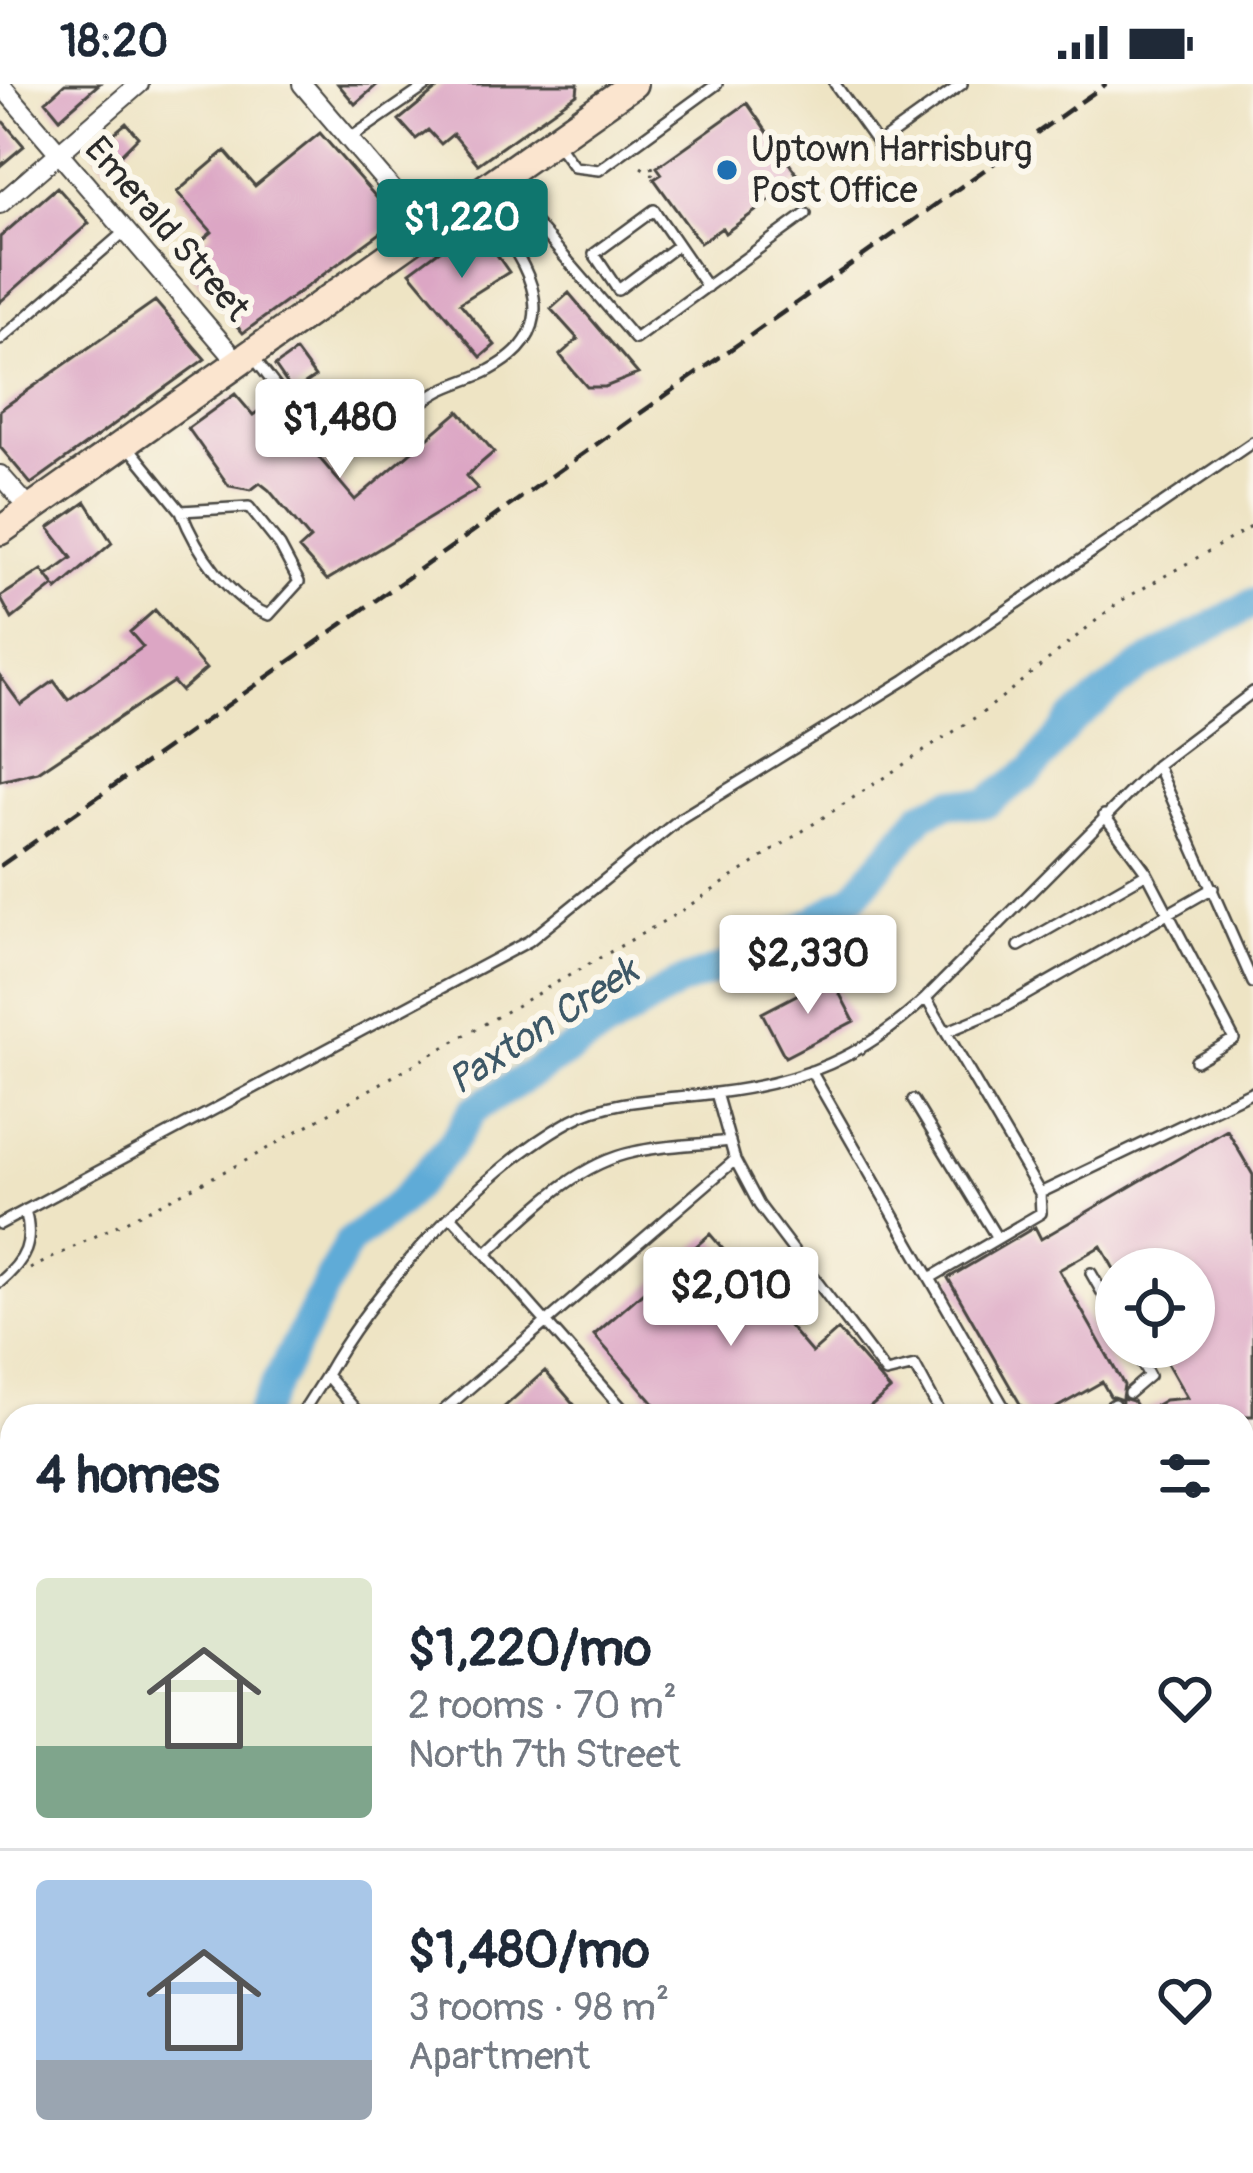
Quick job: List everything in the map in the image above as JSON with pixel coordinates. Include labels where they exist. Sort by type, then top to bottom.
[{"type":"main road","points":[[0,531],[633,84]]},
{"type":"street","name":"Emerald Street","points":[[0,84],[124,232],[243,357]]},
{"type":"street","points":[[0,204],[139,84]]},
{"type":"street","points":[[302,84],[426,229]]},
{"type":"street","points":[[0,475],[29,509]]},
{"type":"lane","points":[[349,139],[429,84]]},
{"type":"lane","points":[[554,139],[574,167],[599,170],[717,84]]},
{"type":"lane","points":[[835,84],[878,144],[962,84]]},
{"type":"lane","points":[[486,187],[635,339],[806,214]]},
{"type":"lane","points":[[243,357],[338,443],[368,436],[442,390],[494,369],[520,346],[536,310],[523,256],[486,187]]},
{"type":"lane","points":[[678,245],[618,290],[594,254],[653,210],[678,245],[707,287]]},
{"type":"lane","points":[[0,340],[124,232]]},
{"type":"lane","points":[[125,441],[182,512],[192,541],[250,608],[269,615],[299,582],[280,546],[249,507],[182,512]]},
{"type":"lane","points":[[0,1223],[529,941],[681,818],[905,680],[1253,442]]},
{"type":"lane","points":[[308,1404],[383,1288],[452,1217],[574,1118],[616,1106],[781,1085],[886,1036],[1156,765],[1253,692]]},
{"type":"lane","points":[[1156,765],[1253,982]]},
{"type":"lane","points":[[1104,815],[1147,872],[1234,1039],[1196,1061]]},
{"type":"lane","points":[[1019,946],[1147,872]]},
{"type":"lane","points":[[946,1032],[1000,1009],[1213,888]]},
{"type":"lane","points":[[926,998],[1040,1193],[1042,1213],[930,1278]]},
{"type":"lane","points":[[811,1071],[1002,1404]]},
{"type":"lane","points":[[1040,1193],[1253,1091]]},
{"type":"lane","points":[[716,1093],[735,1160],[759,1205],[886,1373],[914,1366],[935,1404]]},
{"type":"lane","points":[[913,1100],[997,1238]]},
{"type":"lane","points":[[486,1254],[548,1197],[594,1166],[632,1152],[730,1141]]},
{"type":"lane","points":[[451,1404],[735,1160]]},
{"type":"lane","points":[[1,1282],[22,1264],[32,1236],[25,1210]]},
{"type":"lane","points":[[452,1217],[619,1404]]},
{"type":"lane","points":[[1091,1273],[1095,1280]]},
{"type":"lane","points":[[1129,1393],[1149,1376],[1144,1368]]},
{"type":"lane","points":[[326,1376],[350,1404]]},
{"type":"path","points":[[640,167],[655,176],[650,160]]},
{"type":"path","points":[[1,1282],[247,1160],[678,913],[985,711],[1119,602],[1253,526]]},
{"type":"building","points":[[65,84],[99,84],[60,118],[46,101]]},
{"type":"building","points":[[338,84],[378,84],[355,104]]},
{"type":"building","points":[[443,84],[578,84],[577,94],[478,164],[453,134],[441,144],[428,130],[416,139],[399,120]]},
{"type":"building","name":"Uptown Harrisburg Post Office","points":[[747,103],[800,179],[725,233],[722,228],[700,243],[654,179],[662,174],[657,167]]},
{"type":"building","points":[[0,118],[24,146],[0,166]]},
{"type":"building","points":[[126,123],[138,137],[108,167],[93,151]]},
{"type":"building","points":[[320,133],[397,221],[243,333],[192,274],[204,266],[199,259],[208,252],[200,242],[212,232],[177,192],[225,151],[255,186]]},
{"type":"building","points":[[57,187],[89,223],[0,302],[0,237]]},
{"type":"building","points":[[475,224],[509,272],[460,303],[495,345],[481,357],[410,272]]},
{"type":"building","points":[[569,293],[638,374],[605,387],[587,387],[574,372],[560,355],[578,339],[551,309]]},
{"type":"building","points":[[155,301],[205,359],[31,484],[0,447],[0,410]]},
{"type":"building","points":[[296,351],[315,377],[293,392],[275,366]]},
{"type":"building","points":[[235,394],[253,415],[272,402],[355,500],[459,411],[494,452],[466,476],[478,489],[327,580],[299,549],[310,539],[269,490],[260,483],[251,490],[229,486],[188,428]]},
{"type":"building","points":[[86,502],[112,543],[57,590],[47,576],[72,558],[49,528]]},
{"type":"building","points":[[42,570],[54,586],[12,619],[0,597]]},
{"type":"building","points":[[155,610],[206,669],[181,691],[173,682],[38,772],[0,781],[0,676],[21,705],[54,681],[68,700],[143,647],[130,632]]},
{"type":"building","points":[[831,977],[854,1021],[785,1057],[762,1013]]},
{"type":"building","points":[[1227,1130],[1253,1175],[1253,1404],[1158,1404],[1187,1398],[1170,1368],[1215,1368],[1215,1248],[1101,1246],[1059,1270],[1095,1334],[1095,1368],[1114,1368],[1124,1385],[1122,1398],[1135,1404],[1122,1404],[1102,1382],[1063,1404],[1020,1404],[948,1278],[1035,1227],[1041,1239]]},
{"type":"building","points":[[710,1234],[812,1353],[838,1330],[890,1390],[874,1404],[654,1404],[594,1335]]},
{"type":"building","points":[[545,1371],[574,1404],[508,1404]]},
{"type":"waterway","name":"Paxton Creek","points":[[265,1404],[348,1243],[399,1203],[450,1146],[473,1110],[677,984],[755,956],[854,896],[923,814],[951,802],[985,804],[1032,770],[1070,722],[1139,667],[1253,603]]},
{"type":"railway","points":[[0,866],[1106,84]]},
{"type":"place","name":"Uptown Harrisburg Post Office","points":[[727,170]]}]
